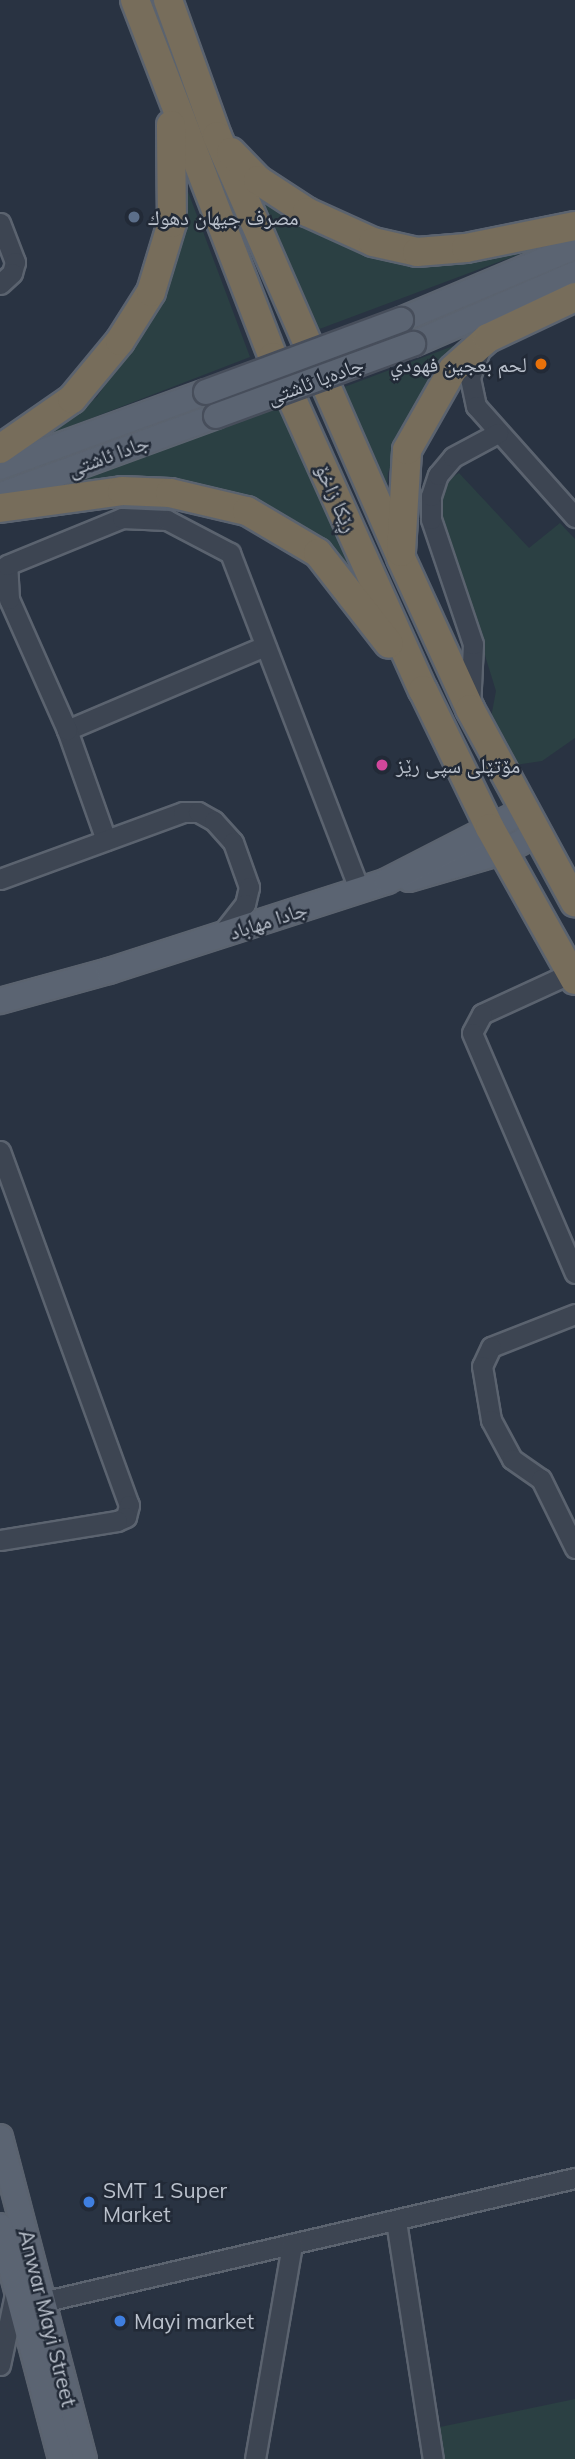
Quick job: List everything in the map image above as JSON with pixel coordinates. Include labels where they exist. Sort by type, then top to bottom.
[{"type":"highway","name":"ڕێکا زاخۆ","points":[[135,0],[162,78],[274,357],[423,690],[497,839],[573,976]]},
{"type":"highway","name":"ڕێکا زاخۆ","points":[[168,0],[216,136],[401,558],[470,709],[575,902]]},
{"type":"highway","points":[[0,449],[72,399],[120,341],[151,292],[167,248],[175,188],[174,144],[162,78]]},
{"type":"highway","points":[[216,136],[258,180],[307,212],[373,243],[417,252],[466,248],[575,226]]},
{"type":"highway","points":[[401,558],[407,450],[453,369],[488,338],[575,297]]},
{"type":"highway","points":[[0,508],[122,491],[170,493],[247,511],[318,553],[423,690]]},
{"type":"main road","name":"جادەیا ئاشتی","points":[[206,392],[401,320],[575,247]]},
{"type":"main road","name":"جادەیا ئاشتی","points":[[216,416],[413,344],[575,274]]},
{"type":"main road","name":"جادا ئاشتی","points":[[0,467],[206,392]]},
{"type":"main road","name":"جادا ئاشتی","points":[[0,495],[216,416]]},
{"type":"main road","name":"جادا مهاباد","points":[[0,1001],[220,936],[387,881],[497,839],[531,821]]},
{"type":"main road","name":"Anwar Mayi Street","points":[[0,2137],[84,2459]]},
{"type":"main road","name":"Anwar Mayi Street","points":[[0,2226],[61,2459]]},
{"type":"street","points":[[0,223],[15,262],[12,273],[0,284]]},
{"type":"street","points":[[488,338],[473,363],[471,392],[476,406],[498,433],[568,494],[575,517]]},
{"type":"street","points":[[470,709],[473,644],[431,519],[430,496],[445,465],[498,433]]},
{"type":"street","points":[[106,840],[67,730],[9,599],[7,565],[122,518],[167,520],[230,553],[359,889]]},
{"type":"street","points":[[67,730],[265,646]]},
{"type":"street","points":[[0,879],[183,811],[198,812],[214,821],[233,842],[248,887],[245,904],[220,936]]},
{"type":"street","points":[[573,976],[482,1014],[472,1033],[575,1273]]},
{"type":"street","points":[[0,1151],[129,1505],[126,1517],[117,1521],[0,1540]]},
{"type":"street","points":[[575,1314],[491,1347],[482,1366],[491,1420],[512,1459],[541,1479],[575,1548]]},
{"type":"street","points":[[42,2302],[575,2178]]},
{"type":"street","points":[[396,2221],[433,2459]]},
{"type":"street","points":[[255,2459],[292,2244]]},
{"type":"street","points":[[0,2365],[17,2285]]},
{"type":"green space","points":[[184,181],[250,357],[48,435],[97,397],[154,310],[183,240]]},
{"type":"green space","points":[[248,185],[355,248],[544,245],[314,331]]},
{"type":"green space","points":[[477,337],[403,429],[388,473],[386,502],[339,389]]},
{"type":"green space","points":[[279,406],[355,570],[326,545],[262,505],[47,487]]},
{"type":"green space","points":[[459,473],[529,548],[560,523],[575,539],[575,738],[542,761],[515,765],[490,723],[496,691],[438,503],[451,478]]},
{"type":"green space","points":[[575,2399],[575,2459],[445,2459],[440,2427]]},
{"type":"place","name":"مصرف جيهان دهوك","points":[[134,217]]},
{"type":"place","name":"لحم بعجين فهودي","points":[[541,364]]},
{"type":"place","name":"مۆتێلی سپی رێز","points":[[382,765]]},
{"type":"place","name":"SMT 1 Super Market","points":[[89,2202]]},
{"type":"place","name":"Mayi market","points":[[120,2321]]}]
